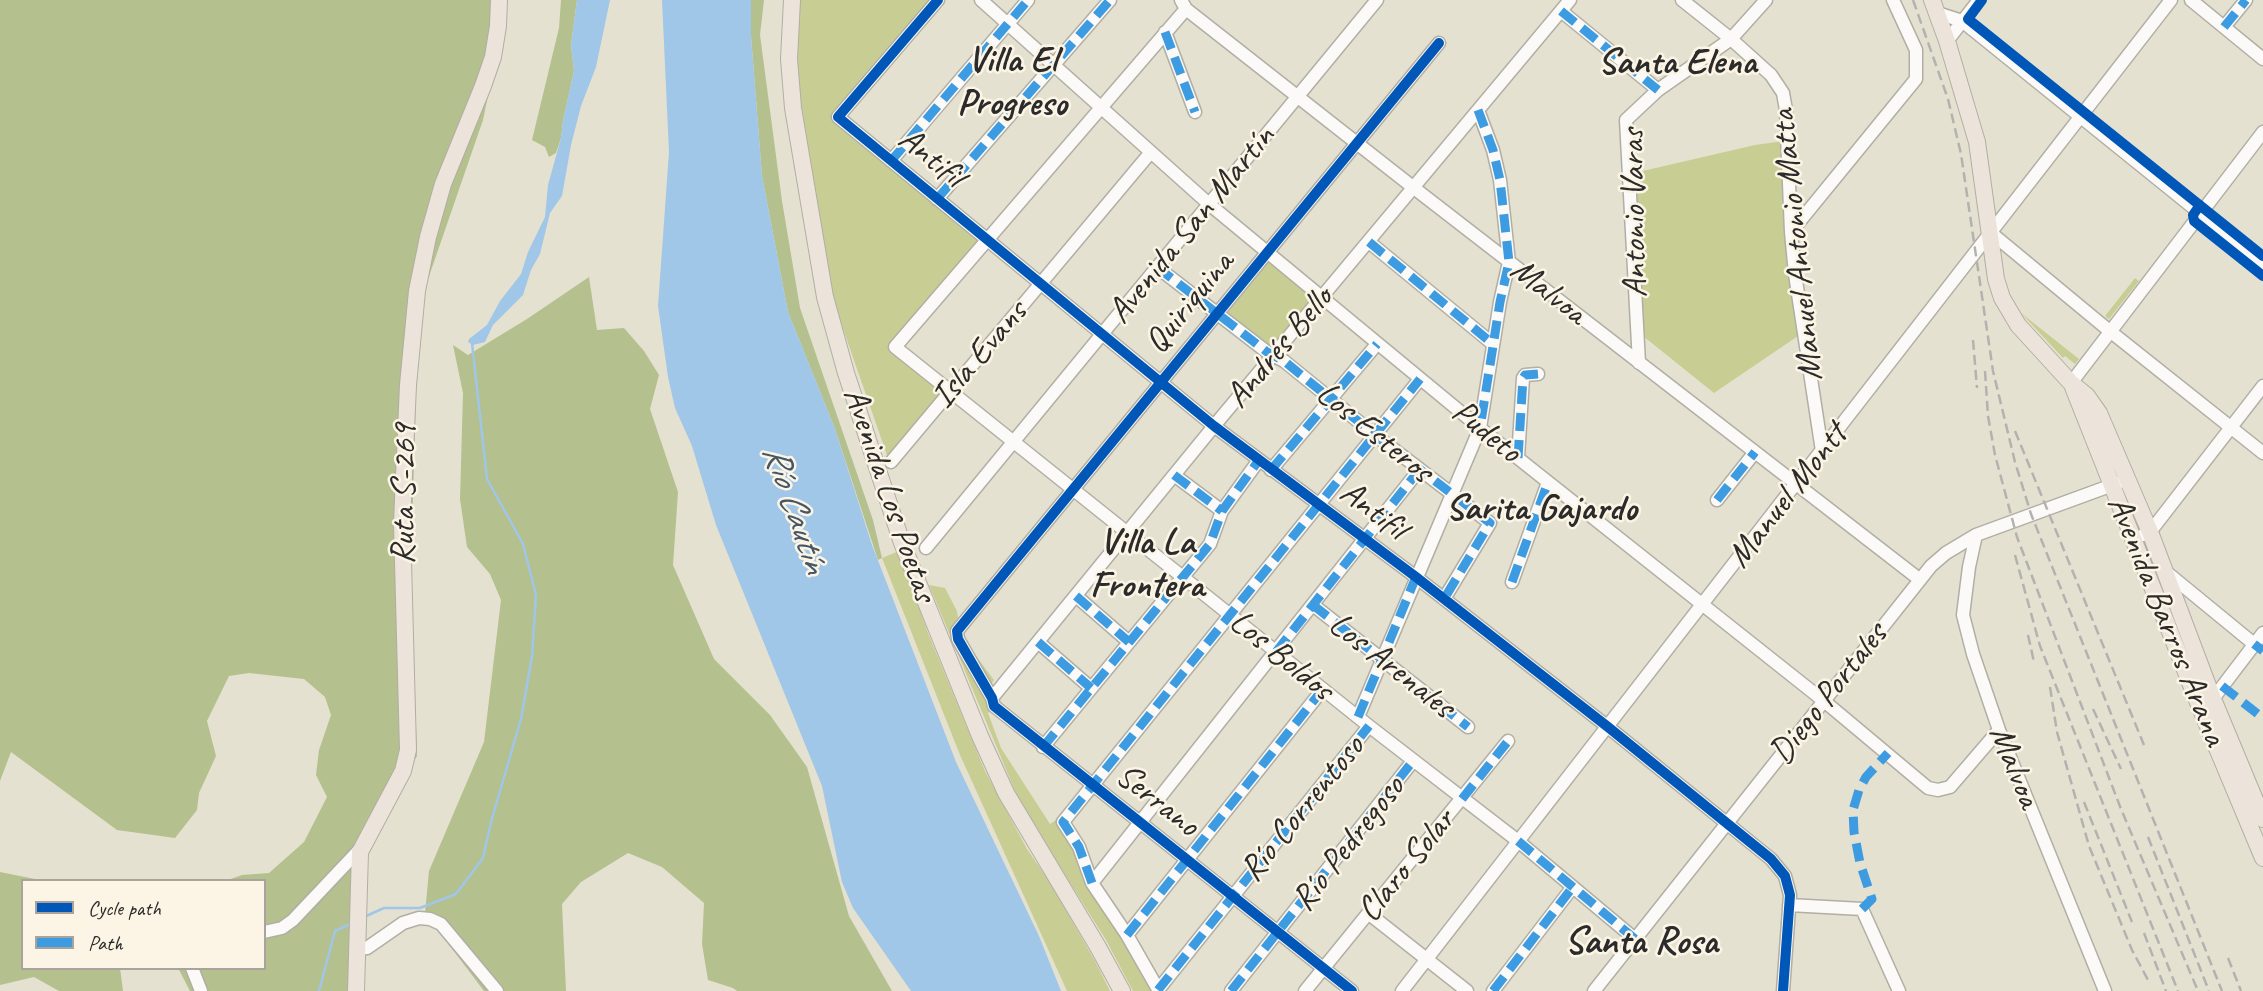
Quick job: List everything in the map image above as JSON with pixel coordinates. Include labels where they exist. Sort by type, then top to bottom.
[{"type":"main road","name":"Ruta S-269","points":[[356,991],[358,867],[361,848],[403,771],[408,750],[403,511],[408,385],[417,291],[428,236],[443,184],[489,71],[496,41],[499,0]]},
{"type":"main road","name":"Avenida Los Poetas","points":[[792,0],[789,59],[793,108],[825,297],[846,373],[902,543],[1006,793],[1122,991]]},
{"type":"main road","name":"Avenida Barros Arana","points":[[1935,6],[1977,142],[1996,279],[2006,307],[2018,325],[2071,383],[2087,396],[2099,413],[2150,532],[2213,699],[2263,819]]},
{"type":"main road","name":"Avenida Barros Arana","points":[[2071,383],[2202,712],[2263,857]]},
{"type":"street","name":"Antifil","points":[[938,0],[838,117],[1214,426],[1364,541],[1416,577],[1608,727],[1782,870],[1789,888],[1783,991]]},
{"type":"street","name":"Pudeto","points":[[981,0],[1209,204],[1377,344],[1932,789],[1944,790],[1950,787],[1998,730]]},
{"type":"street","points":[[891,161],[1028,0]]},
{"type":"street","points":[[937,199],[1110,0]]},
{"type":"street","name":"Avenida San Martín","points":[[926,548],[1377,0]]},
{"type":"street","name":"Andrés Bello","points":[[992,698],[1214,426],[1570,0]]},
{"type":"street","name":"Manuel Antonio Matta","points":[[1682,0],[1771,75],[1783,93],[1791,232],[1822,452]]},
{"type":"street","name":"Antonio Varas","points":[[1639,362],[1626,120],[1658,90],[1731,39],[1766,0]]},
{"type":"street","points":[[1791,232],[1916,79],[1916,50],[1893,0]]},
{"type":"street","points":[[1947,40],[1979,0]]},
{"type":"street","name":"Manuel Montt","points":[[1402,991],[2171,0]]},
{"type":"street","points":[[2191,0],[2263,59]]},
{"type":"street","points":[[2224,27],[2246,0]]},
{"type":"street","points":[[987,240],[1166,32],[1183,4]]},
{"type":"street","name":"Malvoa","points":[[1183,4],[1414,188],[1919,579]]},
{"type":"street","points":[[1935,6],[1962,21],[2263,264]]},
{"type":"street","points":[[1561,11],[1658,90]]},
{"type":"street","points":[[1166,32],[1195,113]]},
{"type":"street","name":"Quiriquina","points":[[957,632],[1439,43]]},
{"type":"street","points":[[1358,717],[1480,428],[1509,262],[1500,180],[1493,150],[1478,110]]},
{"type":"street","points":[[2071,383],[2263,132]]},
{"type":"street","name":"Isla Evans","points":[[891,461],[1151,152]]},
{"type":"street","points":[[1990,232],[2263,453]]},
{"type":"street","name":"Los Boldos","points":[[987,240],[895,347],[1413,761],[1518,841],[1635,939]]},
{"type":"street","points":[[1369,242],[1493,344]]},
{"type":"street","name":"Los Esteros","points":[[1157,267],[1274,356],[1284,360],[1419,470],[1490,523],[1444,599]]},
{"type":"street","points":[[1271,470],[1377,344]]},
{"type":"street","points":[[1518,458],[1523,378],[1525,375],[1538,374]]},
{"type":"street","points":[[1159,990],[1128,934],[1092,883],[1079,847],[1063,822],[1420,379]]},
{"type":"street","points":[[2133,539],[2150,532],[2263,386]]},
{"type":"street","points":[[1717,500],[1755,452]]},
{"type":"street","points":[[1043,747],[1210,544],[1222,511],[1259,460]]},
{"type":"street","points":[[1092,883],[1419,470]]},
{"type":"street","points":[[1174,475],[1222,511]]},
{"type":"street","name":"Diego Portales","points":[[1600,988],[1635,939],[1919,579],[1939,558],[1976,535],[2127,480]]},
{"type":"street","points":[[1512,582],[1548,482]]},
{"type":"street","name":"Malvoa","points":[[1976,535],[1969,567],[1964,615],[1973,654],[1998,730],[2105,991]]},
{"type":"street","points":[[2162,569],[2255,644]]},
{"type":"street","points":[[1076,596],[1129,642]]},
{"type":"street","name":"Los Arenales","points":[[1313,605],[1468,727]]},
{"type":"street","name":"Serrano","points":[[957,632],[958,639],[994,706],[1352,991]]},
{"type":"street","points":[[2202,712],[2263,633]]},
{"type":"street","points":[[1038,642],[1091,688]]},
{"type":"street","points":[[1128,934],[1323,689]]},
{"type":"street","name":"Río Correntoso","points":[[1159,990],[1369,726]]},
{"type":"street","name":"Claro Solar","points":[[1305,991],[1508,741]]},
{"type":"street","name":"Río Pedregoso","points":[[1231,991],[1413,761]]},
{"type":"street","points":[[266,932],[282,928],[293,920],[361,848]]},
{"type":"street","points":[[1493,991],[1572,888]]},
{"type":"street","points":[[1789,905],[1862,909],[1899,991]]},
{"type":"street","points":[[1368,913],[1468,991]]},
{"type":"street","points":[[356,946],[367,948],[403,923],[419,918],[430,919],[441,924],[497,991]]},
{"type":"street","points":[[193,970],[201,991]]},
{"type":"green space","points":[[0,0],[501,0],[497,52],[483,120],[426,285],[416,391],[411,568],[417,756],[364,851],[363,991],[190,991],[179,970],[266,970],[266,879],[231,879],[242,875],[269,873],[304,842],[327,797],[316,775],[319,750],[331,715],[325,697],[304,679],[249,673],[229,676],[207,721],[216,756],[199,793],[197,810],[175,838],[117,830],[11,752],[0,781]]},
{"type":"green space","points":[[561,0],[577,0],[571,45],[574,71],[561,138],[556,153],[549,157],[545,147],[532,140],[559,28]]},
{"type":"green space","points":[[751,0],[764,0],[760,35],[782,201],[800,308],[873,520],[882,558],[878,560],[835,429],[788,312],[762,176],[751,36]]},
{"type":"green space","points":[[796,0],[932,0],[833,115],[981,239],[892,347],[945,388],[888,458],[833,300],[794,59]]},
{"type":"green space","points":[[1784,141],[1787,237],[1798,336],[1714,393],[1643,336],[1634,173],[1755,145]]},
{"type":"green space","points":[[1268,262],[1314,300],[1271,352],[1225,314]]},
{"type":"green space","points":[[589,277],[597,330],[624,328],[644,351],[659,375],[650,409],[678,492],[673,565],[714,659],[770,715],[807,767],[849,916],[892,991],[737,991],[708,980],[702,944],[704,903],[662,867],[628,853],[581,882],[562,904],[566,991],[484,991],[425,913],[429,871],[484,742],[501,600],[490,574],[467,547],[460,499],[463,393],[453,345],[468,355]]},
{"type":"green space","points":[[2135,278],[2139,281],[2109,319],[2105,316]]},
{"type":"green space","points":[[2021,313],[2079,359],[2075,364],[2065,356],[2063,358]]},
{"type":"green space","points":[[899,551],[928,633],[985,771],[1110,991],[1067,991],[960,755],[882,558]]},
{"type":"green space","points":[[929,585],[945,588],[957,611],[961,636],[994,680],[985,699],[992,710],[988,713],[1001,748],[1050,824],[1058,819],[1154,991],[1133,991],[1106,940],[1020,803]]},
{"type":"green space","points":[[0,872],[35,879],[21,879],[21,970],[120,970],[123,991],[59,991],[34,977],[0,985]]},
{"type":"water","points":[[577,0],[610,0],[596,67],[581,106],[571,145],[562,196],[550,213],[540,254],[531,270],[523,295],[493,325],[485,342],[473,345],[468,342],[469,339],[487,325],[500,301],[521,274],[545,217],[548,185],[561,138],[574,71],[571,45]]},
{"type":"water","name":"Río Cautín","points":[[662,0],[751,0],[751,36],[762,176],[788,312],[835,429],[872,545],[956,762],[1039,936],[1061,991],[911,991],[853,908],[842,882],[822,786],[716,525],[692,446],[675,408],[668,377],[658,306],[669,152]]},
{"type":"waterway","points":[[364,917],[384,908],[420,908],[456,894],[483,858],[521,719],[532,656],[536,595],[523,544],[487,479],[472,343]]},
{"type":"waterway","points":[[319,991],[335,931],[352,923]]},
{"type":"railway","points":[[1913,0],[1948,99],[1961,154],[1993,371],[2015,462],[2031,514],[2222,991]]},
{"type":"railway","points":[[1973,340],[1977,388]]},
{"type":"railway","points":[[1985,371],[1988,416],[1995,455],[2017,537],[2121,809],[2198,991]]},
{"type":"railway","points":[[2015,431],[2144,745]]},
{"type":"railway","points":[[2015,555],[2040,646],[2178,991]]},
{"type":"railway","points":[[2028,635],[2034,662]]},
{"type":"railway","points":[[2050,687],[2057,732],[2089,846],[2132,950],[2148,980]]},
{"type":"railway","points":[[2093,709],[2121,769]]},
{"type":"railway","points":[[2084,802],[2132,922]]},
{"type":"railway","points":[[2148,837],[2209,991]]},
{"type":"railway","points":[[2144,933],[2166,991]]},
{"type":"railway","points":[[2228,958],[2241,991]]},
{"type":"marked path","points":[[891,161],[1028,0]]},
{"type":"marked path","points":[[937,199],[1110,0]]},
{"type":"marked path","points":[[2224,27],[2246,0]]},
{"type":"marked path","points":[[1561,11],[1658,90]]},
{"type":"marked path","points":[[1165,32],[1195,112]]},
{"type":"marked path","points":[[1478,110],[1493,150],[1500,180],[1509,262],[1480,428]]},
{"type":"marked path","points":[[1369,242],[1493,344]]},
{"type":"marked path","points":[[1157,267],[1267,352],[1284,361],[1490,523],[1444,599]]},
{"type":"marked path","points":[[1271,470],[1377,344]]},
{"type":"marked path","points":[[1518,458],[1523,378],[1525,375],[1538,374]]},
{"type":"marked path","points":[[1092,883],[1079,847],[1063,822],[1420,379]]},
{"type":"marked path","points":[[1717,500],[1755,452]]},
{"type":"marked path","points":[[1043,747],[1210,544],[1222,511],[1259,460]]},
{"type":"marked path","points":[[1276,652],[1419,470]]},
{"type":"marked path","points":[[1174,475],[1222,511]]},
{"type":"marked path","points":[[1512,582],[1548,482]]},
{"type":"marked path","points":[[1358,717],[1416,577]]},
{"type":"marked path","points":[[1076,596],[1129,642]]},
{"type":"marked path","points":[[1313,605],[1468,727]]},
{"type":"marked path","points":[[1038,642],[1091,688]]},
{"type":"marked path","points":[[2254,644],[2263,651]]},
{"type":"marked path","points":[[2222,686],[2263,718]]},
{"type":"marked path","points":[[1127,935],[1323,689]]},
{"type":"marked path","points":[[1158,990],[1369,726]]},
{"type":"marked path","points":[[1462,799],[1508,741]]},
{"type":"marked path","points":[[1862,909],[1872,899],[1860,863],[1853,810],[1866,777],[1888,753]]},
{"type":"marked path","points":[[1231,991],[1413,761]]},
{"type":"marked path","points":[[1518,841],[1635,939]]},
{"type":"marked path","points":[[1493,991],[1572,888]]},
{"type":"cycle path","points":[[938,0],[838,117],[1214,426],[1416,577],[1771,859],[1785,876],[1790,895],[1783,991]]},
{"type":"cycle path","points":[[1982,0],[1968,19],[2263,256]]},
{"type":"cycle path","points":[[1352,991],[994,706],[958,639],[957,631],[1439,43]]},
{"type":"cycle path","points":[[2200,205],[2193,215],[2194,221],[2263,276]]},
{"type":"district","name":"Santa Elena","points":[[1677,63]]},
{"type":"district","name":"Villa El Progreso","points":[[1012,82]]},
{"type":"district","name":"Sarita Gajardo","points":[[1541,509]]},
{"type":"district","name":"Villa La Frontera","points":[[1147,564]]},
{"type":"district","name":"Santa Rosa","points":[[1641,943]]}]
